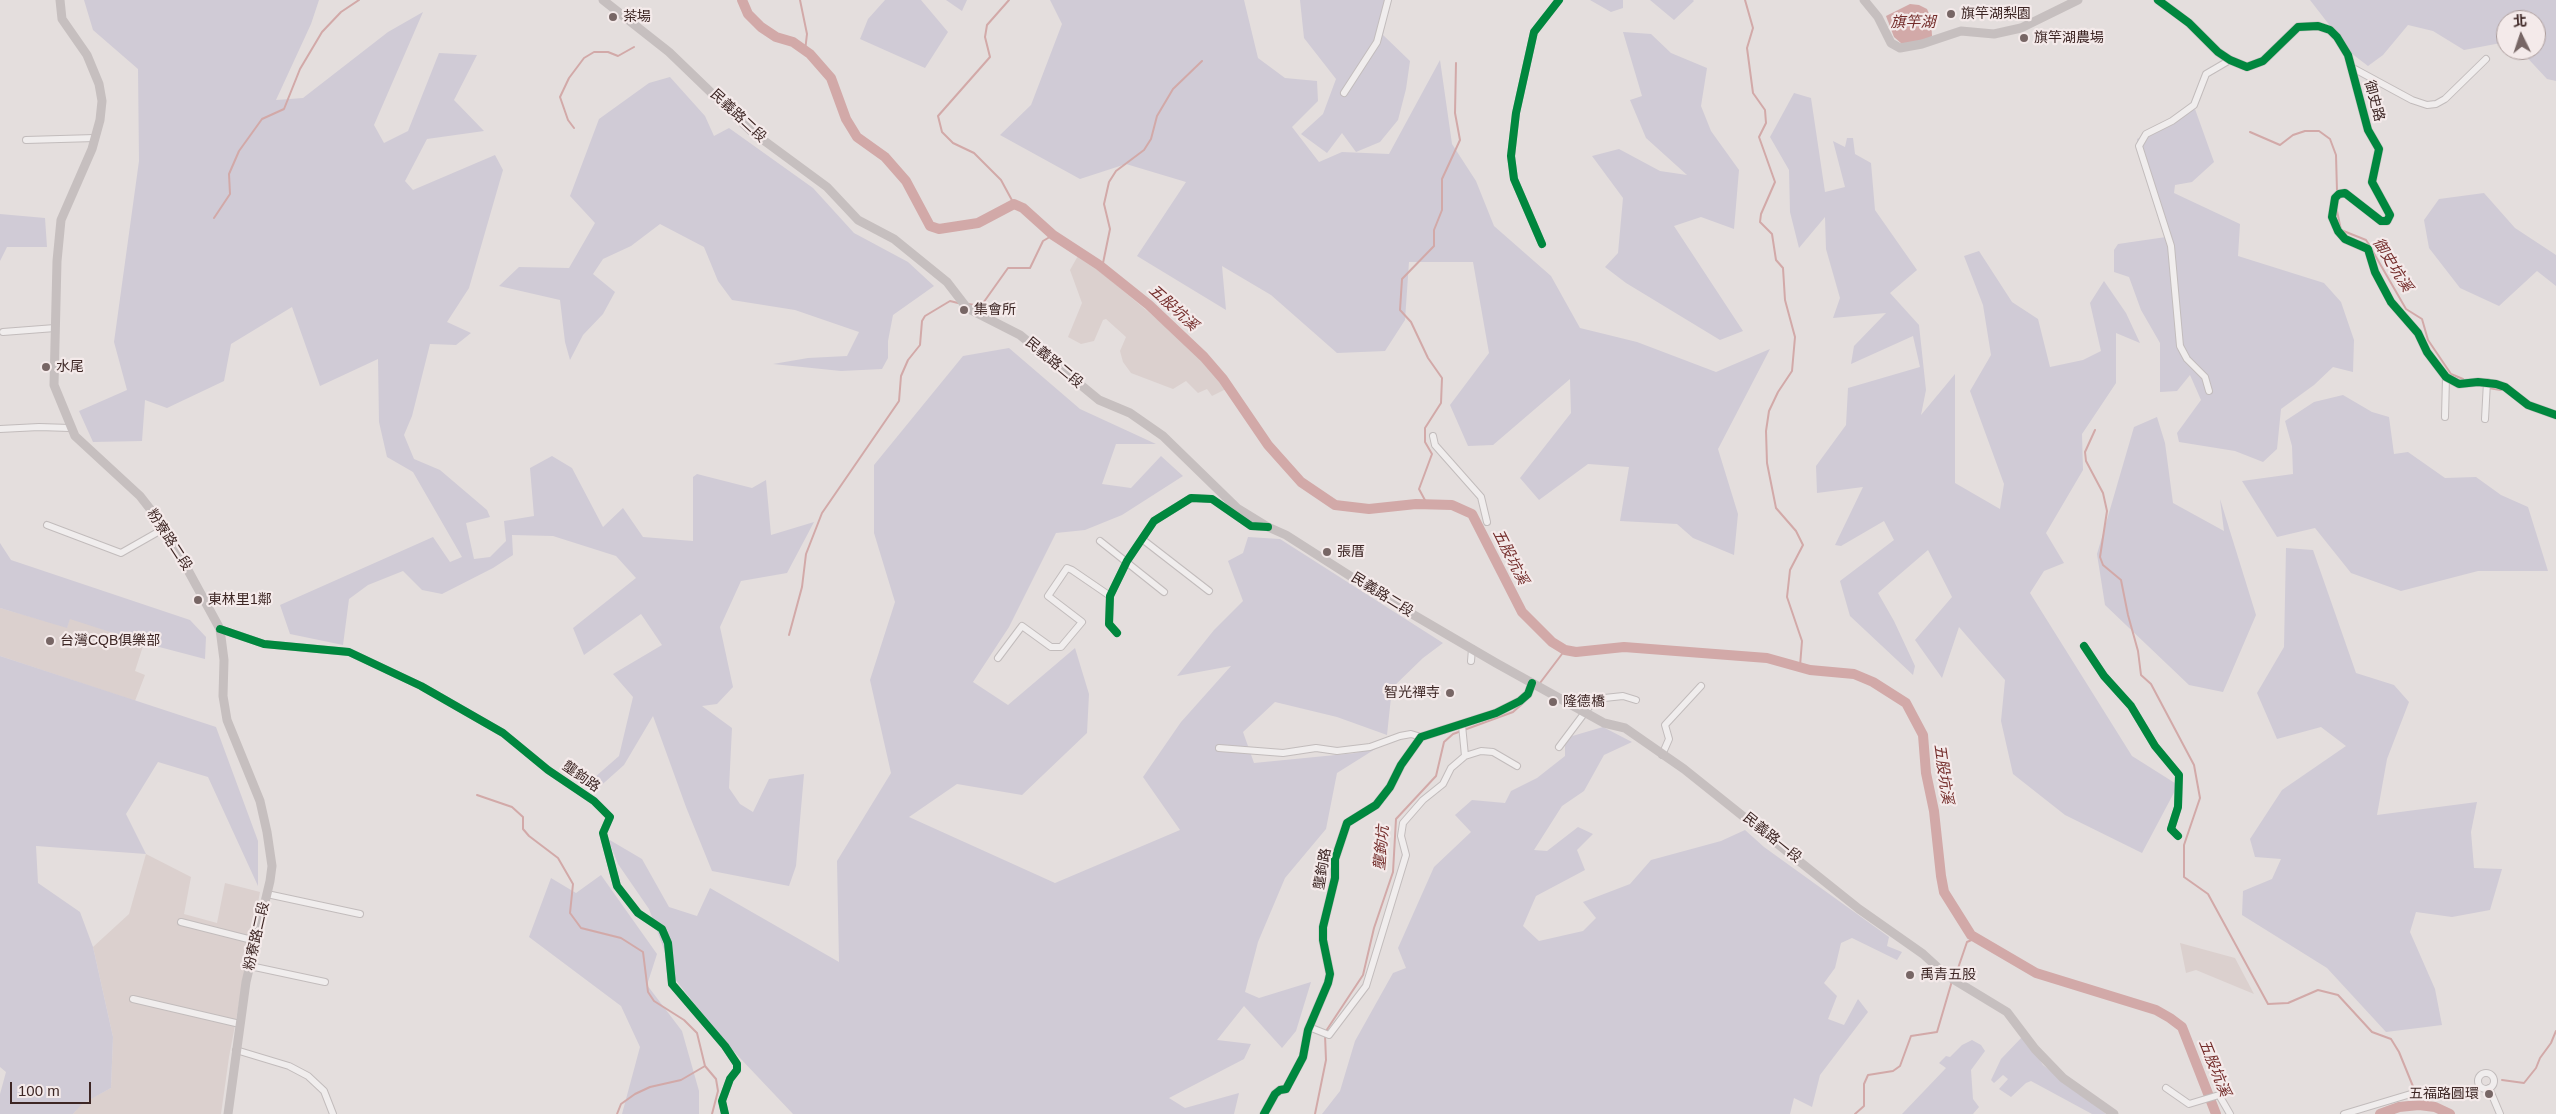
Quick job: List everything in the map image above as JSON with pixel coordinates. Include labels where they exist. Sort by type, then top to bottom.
[{"type":"main road","name":"粉寮路二段","points":[[60,0],[62,19],[87,54],[99,84],[102,101],[95,138],[85,167],[61,220],[57,261],[54,385],[70,428],[75,436],[140,496],[165,528],[220,629],[224,660],[223,696],[227,720],[260,802],[267,832],[272,866],[250,966],[228,1114]]},
{"type":"main road","name":"民義路二段","points":[[603,0],[669,52],[751,131],[827,187],[858,220],[894,240],[948,282],[962,302],[978,315],[1020,335],[1100,400],[1130,413],[1164,436],[1237,508],[1268,527],[1286,535],[1383,597],[1585,713]]},
{"type":"main road","points":[[1864,0],[1878,17],[1891,44],[1900,48],[1922,44],[1961,31],[1994,34],[2021,28],[2078,0]]},
{"type":"main road","name":"御史路","points":[[2158,0],[2189,23],[2218,52],[2230,60],[2247,67],[2256,65],[2273,52],[2292,30],[2308,25],[2330,30],[2344,47],[2368,130],[2378,148],[2372,182],[2390,215],[2384,222],[2381,221],[2345,193],[2337,196],[2332,216],[2338,232],[2345,239],[2368,249],[2375,272],[2391,302],[2418,333],[2430,358],[2446,377]]},
{"type":"main road","points":[[2446,377],[2459,384],[2487,382],[2505,387],[2528,405],[2556,415]]},
{"type":"main road","points":[[1421,737],[1462,729],[1520,701],[1537,685]]},
{"type":"main road","name":"民義路一段","points":[[1585,713],[1604,724],[1625,728],[1764,832],[1859,909],[1923,954],[1953,980],[2008,1012],[2035,1049],[2063,1078],[2114,1114]]},
{"type":"main road","name":"壟鉤路","points":[[1264,1114],[1275,1094],[1280,1090],[1286,1089],[1303,1057],[1309,1027],[1330,974],[1323,940],[1323,927],[1335,878],[1335,859],[1346,823],[1376,805],[1390,787],[1401,765],[1421,737]]},
{"type":"street","points":[[1344,93],[1377,42],[1388,0]]},
{"type":"street","points":[[1542,244],[1514,179],[1511,156],[1516,113],[1534,32],[1559,0]]},
{"type":"street","points":[[2351,67],[2412,100],[2427,105],[2446,100],[2486,59]]},
{"type":"street","points":[[2209,391],[2205,376],[2187,359],[2180,346],[2170,246],[2139,146],[2146,134],[2172,121],[2194,105],[2206,74],[2230,60]]},
{"type":"street","points":[[26,140],[95,138]]},
{"type":"street","points":[[2,332],[55,328]]},
{"type":"street","points":[[2446,377],[2446,417]]},
{"type":"street","points":[[2485,419],[2487,382]]},
{"type":"street","points":[[0,429],[39,426],[70,428]]},
{"type":"street","points":[[1433,436],[1435,445],[1481,497],[1488,522]]},
{"type":"street","points":[[1117,633],[1109,624],[1110,596],[1127,562],[1154,521],[1191,498],[1212,499],[1251,526],[1268,527]]},
{"type":"street","points":[[47,525],[121,553],[165,528]]},
{"type":"street","points":[[1142,539],[1209,591]]},
{"type":"street","points":[[1100,541],[1164,592]]},
{"type":"street","points":[[998,658],[1022,626],[1051,647],[1061,647],[1082,622],[1048,596],[1067,568],[1110,596]]},
{"type":"street","name":"壟鉤路","points":[[220,629],[264,644],[349,652],[421,686],[503,733],[548,770],[594,801],[610,817],[603,833],[617,886],[638,913],[662,929],[668,942],[672,984],[725,1046],[737,1064],[737,1070],[730,1079],[722,1101],[725,1114]]},
{"type":"street","points":[[2084,646],[2104,676],[2131,706],[2155,746],[2179,775],[2178,807],[2171,829],[2178,836]]},
{"type":"street","points":[[1471,661],[1472,649]]},
{"type":"street","points":[[1662,755],[1669,740],[1665,725],[1701,686]]},
{"type":"street","points":[[1558,747],[1595,699],[1624,696],[1636,700]]},
{"type":"street","points":[[1462,729],[1465,756]]},
{"type":"street","points":[[1218,748],[1283,753],[1316,748],[1337,751],[1370,747],[1411,734],[1421,737]]},
{"type":"street","points":[[1309,1027],[1329,1034],[1366,986],[1406,855],[1401,836],[1404,823],[1423,800],[1443,784],[1451,768],[1465,756],[1482,751],[1493,752],[1517,766]]},
{"type":"street","points":[[267,894],[360,914]]},
{"type":"street","points":[[181,922],[256,941]]},
{"type":"street","points":[[250,966],[325,982]]},
{"type":"street","points":[[133,999],[240,1024]]},
{"type":"street","points":[[236,1050],[289,1066],[308,1076],[324,1091],[333,1114]]},
{"type":"street","points":[[2166,1088],[2189,1104],[2219,1096],[2230,1114]]},
{"type":"street","points":[[2489,1088],[2500,1114]]},
{"type":"street","points":[[2344,1114],[2414,1093]]},
{"type":"shaded area","points":[[84,0],[319,0],[311,24],[276,100],[303,98],[388,32],[423,12],[374,125],[384,143],[408,131],[439,53],[477,55],[454,100],[484,131],[427,139],[405,181],[413,190],[495,155],[503,170],[469,288],[447,322],[471,333],[456,345],[430,344],[412,416],[404,435],[414,459],[440,470],[487,510],[490,517],[466,523],[474,559],[490,557],[506,541],[504,521],[534,516],[530,468],[552,456],[572,468],[603,527],[623,508],[643,537],[693,541],[693,477],[697,474],[752,488],[766,480],[771,535],[814,522],[787,573],[741,581],[720,627],[733,687],[717,704],[702,706],[732,728],[729,788],[740,804],[753,812],[769,779],[804,774],[796,866],[789,886],[712,871],[686,807],[653,716],[624,765],[596,790],[587,784],[619,756],[633,697],[613,674],[662,645],[641,614],[584,655],[573,628],[636,578],[616,556],[553,536],[512,535],[513,555],[493,568],[442,594],[422,590],[403,571],[368,585],[349,599],[343,645],[290,634],[280,605],[433,537],[450,562],[462,557],[413,472],[387,457],[379,422],[378,359],[320,386],[292,307],[231,344],[224,381],[167,408],[145,400],[142,441],[93,442],[79,411],[127,390],[114,342],[139,161],[138,69],[93,30]]},
{"type":"shaded area","points":[[885,0],[921,0],[948,32],[925,68],[860,39],[868,19]]},
{"type":"shaded area","points":[[946,0],[967,0],[962,11]]},
{"type":"shaded area","points":[[1050,0],[1244,0],[1258,58],[1285,78],[1317,81],[1318,101],[1292,127],[1319,162],[1342,152],[1389,154],[1440,60],[1452,144],[1476,181],[1494,226],[1551,276],[1580,328],[1637,342],[1716,372],[1770,349],[1718,449],[1738,514],[1734,555],[1693,538],[1677,524],[1620,521],[1629,467],[1588,464],[1539,500],[1520,478],[1571,413],[1570,379],[1493,445],[1468,446],[1450,405],[1489,353],[1473,262],[1409,262],[1405,320],[1385,351],[1337,353],[1271,295],[1222,266],[1226,310],[1137,256],[1186,182],[1126,164],[1080,179],[1000,135],[1031,105],[1062,24]]},
{"type":"shaded area","points":[[1300,0],[1389,0],[1383,35],[1410,61],[1406,89],[1398,120],[1380,142],[1356,152],[1342,133],[1327,153],[1301,134],[1323,114],[1336,79],[1304,38]]},
{"type":"shaded area","points":[[1590,0],[1623,0],[1623,8],[1611,12]]},
{"type":"shaded area","points":[[1650,0],[1693,0],[1694,1],[1674,20]]},
{"type":"shaded area","points":[[2310,0],[2556,0],[2556,81],[2547,79],[2529,60],[2546,60],[2546,10],[2496,10],[2496,44],[2464,50],[2433,31],[2408,25],[2383,55],[2368,66],[2351,53]]},
{"type":"shaded area","points":[[1623,32],[1651,34],[1671,53],[1707,68],[1701,106],[1711,131],[1739,170],[1734,229],[1701,217],[1674,226],[1743,331],[1720,340],[1626,283],[1605,267],[1618,253],[1623,198],[1592,156],[1619,149],[1660,171],[1687,175],[1646,138],[1630,100],[1642,96]]},
{"type":"shaded area","points":[[670,77],[705,116],[714,136],[729,128],[813,188],[854,233],[908,262],[934,286],[893,315],[888,341],[888,358],[882,369],[841,371],[773,364],[808,358],[847,356],[859,332],[795,310],[732,300],[718,281],[704,247],[660,224],[631,246],[603,259],[593,274],[615,292],[603,314],[583,335],[570,360],[565,342],[560,300],[499,286],[519,267],[569,268],[595,223],[570,196],[599,119],[649,83]]},
{"type":"shaded area","points":[[1794,93],[1811,98],[1825,192],[1845,187],[1833,141],[1845,147],[1847,138],[1853,138],[1855,154],[1871,163],[1875,210],[1917,270],[1890,293],[1919,325],[1926,390],[1921,415],[1955,374],[1955,483],[2000,509],[2004,484],[1970,391],[1991,355],[1983,305],[1964,256],[1979,251],[2012,302],[2038,319],[2050,367],[2083,360],[2101,351],[2090,303],[2104,281],[2126,313],[2140,343],[2116,333],[2116,383],[2082,434],[2083,470],[2046,533],[2064,563],[2044,571],[2030,593],[2132,756],[2178,785],[2142,853],[2065,815],[2013,774],[2001,721],[2005,680],[1959,627],[1942,678],[1915,640],[1952,597],[1928,550],[1878,593],[1894,621],[1915,666],[1913,675],[1850,616],[1840,581],[1894,540],[1884,521],[1841,546],[1835,545],[1863,487],[1817,493],[1816,466],[1846,425],[1848,388],[1920,367],[1913,336],[1851,364],[1854,346],[1886,313],[1833,318],[1840,298],[1826,249],[1825,217],[1799,248],[1790,212],[1789,170],[1770,137]]},
{"type":"shaded area","points":[[2195,109],[2214,162],[2192,182],[2175,185],[2174,193],[2240,224],[2238,256],[2324,283],[2341,302],[2354,340],[2353,372],[2333,367],[2314,385],[2281,409],[2277,449],[2263,462],[2235,451],[2179,442],[2177,433],[2201,400],[2190,375],[2177,391],[2160,392],[2160,343],[2141,310],[2129,277],[2114,272],[2114,250],[2118,244],[2166,237],[2139,155],[2137,139]]},
{"type":"shaded area","points":[[2484,193],[2515,228],[2556,255],[2556,286],[2537,271],[2499,306],[2460,288],[2429,248],[2424,220],[2439,199]]},
{"type":"shaded area","points":[[0,214],[45,218],[47,247],[7,247],[0,261]]},
{"type":"shaded area","points":[[1079,254],[1206,360],[1228,388],[1212,396],[1207,389],[1198,393],[1186,381],[1173,389],[1131,373],[1123,362],[1120,351],[1126,337],[1106,319],[1103,320],[1094,341],[1081,344],[1068,337],[1082,303],[1070,270]]},
{"type":"shaded area","points":[[1009,348],[1080,409],[1156,444],[1116,444],[1102,484],[1131,488],[1161,456],[1183,476],[1122,515],[1085,530],[1056,533],[1009,627],[973,682],[1008,705],[1075,648],[1089,694],[1087,733],[1022,795],[957,784],[909,817],[1055,883],[1180,830],[1143,777],[1181,722],[1231,666],[1177,676],[1214,630],[1243,601],[1228,561],[1243,553],[1248,537],[1280,539],[1443,643],[1423,658],[1392,688],[1387,735],[1337,717],[1275,702],[1243,732],[1254,763],[1356,753],[1380,746],[1337,773],[1326,829],[1285,878],[1258,942],[1245,992],[1259,998],[1311,982],[1296,1031],[1282,1048],[1244,1006],[1217,1040],[1251,1044],[1244,1059],[1169,1098],[1185,1108],[1239,1093],[1234,1114],[793,1114],[722,1039],[675,979],[649,909],[618,864],[608,839],[642,859],[669,907],[697,916],[710,888],[839,962],[837,861],[891,773],[870,680],[895,602],[874,533],[874,465],[963,356]]},
{"type":"shaded area","points":[[2343,395],[2372,412],[2389,417],[2394,454],[2408,452],[2445,478],[2476,477],[2501,495],[2528,507],[2548,571],[2478,571],[2401,591],[2351,573],[2315,528],[2277,537],[2242,481],[2293,474],[2292,446],[2285,421],[2314,402]]},
{"type":"shaded area","points":[[2157,417],[2165,443],[2173,503],[2224,531],[2220,499],[2256,615],[2223,692],[2189,685],[2105,605],[2097,554],[2134,427]]},
{"type":"shaded area","points":[[0,543],[11,560],[190,620],[206,637],[205,659],[144,643],[70,619],[67,628],[0,608]]},
{"type":"shaded area","points":[[2286,548],[2313,550],[2356,673],[2394,685],[2409,702],[2387,759],[2377,815],[2477,802],[2471,832],[2474,868],[2502,869],[2490,910],[2452,917],[2416,912],[2410,932],[2435,989],[2442,1025],[2386,1032],[2327,968],[2242,915],[2243,891],[2272,879],[2281,859],[2255,857],[2250,839],[2282,790],[2346,746],[2321,727],[2277,739],[2257,693],[2284,647]]},
{"type":"shaded area","points":[[0,608],[67,627],[70,618],[144,643],[135,671],[145,675],[135,701],[0,656]]},
{"type":"shaded area","points":[[0,656],[216,727],[258,841],[258,886],[208,777],[158,762],[126,814],[146,854],[36,846],[38,883],[80,912],[93,947],[113,1037],[111,1088],[82,1104],[73,1114],[0,1114],[0,1094],[6,1072],[0,1067]]},
{"type":"shaded area","points":[[1603,727],[1632,742],[1604,755],[1584,791],[1562,806],[1534,850],[1547,851],[1578,827],[1593,834],[1577,850],[1585,870],[1536,896],[1523,926],[1539,941],[1583,931],[1596,918],[1583,902],[1630,884],[1651,860],[1721,841],[1745,830],[1764,847],[1889,937],[1887,946],[1902,952],[1897,960],[1852,938],[1841,943],[1835,968],[1824,983],[1837,996],[1828,1019],[1844,1025],[1858,999],[1868,1012],[1820,1075],[1812,1107],[1794,1098],[1790,1114],[1322,1114],[1340,1091],[1355,1041],[1393,973],[1406,968],[1398,948],[1434,867],[1471,832],[1455,815],[1472,800],[1505,803],[1511,791],[1537,778],[1565,756],[1565,743],[1569,737]]},
{"type":"shaded area","points":[[146,854],[191,877],[184,914],[217,923],[225,883],[260,892],[229,1057],[221,1114],[73,1114],[81,1104],[111,1088],[113,1037],[93,947],[129,914]]},
{"type":"shaded area","points":[[601,875],[657,954],[647,985],[682,1031],[699,1091],[699,1114],[622,1114],[640,1047],[621,1006],[529,937],[551,878],[576,893]]},
{"type":"shaded area","points":[[2180,943],[2235,958],[2254,994],[2196,970],[2186,973]]},
{"type":"shaded area","points":[[2024,1035],[2043,1065],[2106,1114],[2092,1114],[2031,1081],[2026,1083],[2011,1097],[1999,1089],[2008,1079],[2003,1075],[1994,1083],[1991,1080],[2001,1059]]},
{"type":"shaded area","points":[[1972,1040],[1981,1045],[1985,1051],[1971,1070],[1973,1099],[1979,1107],[1973,1114],[1902,1114],[1946,1068],[1939,1063],[1946,1056],[1950,1057],[1962,1045]]},
{"type":"water","name":"旗竿湖","points":[[1910,4],[1919,5],[1927,9],[1931,18],[1932,36],[1927,40],[1902,44],[1894,37],[1886,16]]},
{"type":"waterway","points":[[214,218],[230,194],[229,174],[239,151],[262,119],[284,109],[300,69],[322,32],[341,12],[359,0]]},
{"type":"waterway","name":"五股坑溪","points":[[742,0],[748,14],[761,27],[776,37],[793,42],[810,54],[831,78],[846,119],[857,137],[885,157],[906,181],[930,226],[939,229],[978,223],[1014,204],[1023,208],[1053,235],[1099,265],[1149,305],[1204,357],[1223,379],[1268,445],[1301,482],[1335,505],[1369,509],[1416,504],[1452,505],[1472,514],[1522,612],[1552,642],[1565,650],[1576,652],[1624,647],[1767,658],[1810,670],[1854,674],[1873,682],[1906,703],[1923,735],[1926,773],[1934,811],[1944,892],[1971,935],[2036,973],[2156,1010],[2170,1018],[2182,1027],[2216,1114]]},
{"type":"waterway","points":[[800,0],[807,34],[805,51]]},
{"type":"waterway","points":[[1009,0],[987,25],[985,37],[990,57],[938,116],[942,132],[953,143],[974,153],[1001,180],[1014,204]]},
{"type":"waterway","points":[[1745,0],[1753,28],[1747,48],[1753,93],[1765,110],[1766,123],[1759,137],[1775,182],[1761,214],[1760,222],[1772,234],[1776,260],[1783,268],[1785,300],[1795,337],[1792,371],[1778,392],[1769,411],[1766,431],[1767,463],[1776,508],[1796,531],[1803,545],[1790,570],[1787,597],[1802,641],[1800,666]]},
{"type":"waterway","points":[[574,128],[568,120],[560,97],[569,78],[584,58],[594,52],[608,52],[618,56],[634,47]]},
{"type":"waterway","points":[[1102,268],[1110,229],[1104,204],[1109,182],[1116,171],[1144,150],[1151,139],[1157,116],[1173,89],[1202,61]]},
{"type":"waterway","points":[[1427,504],[1419,489],[1432,454],[1425,442],[1425,428],[1441,403],[1442,378],[1428,358],[1411,322],[1400,310],[1402,279],[1434,246],[1434,230],[1442,210],[1442,179],[1460,140],[1455,113],[1456,63]]},
{"type":"waterway","name":"御史坑溪","points":[[2250,132],[2280,145],[2293,135],[2305,131],[2319,131],[2330,139],[2336,155],[2337,191]]},
{"type":"waterway","name":"御史坑溪","points":[[2337,211],[2341,230],[2366,240],[2370,246]]},
{"type":"waterway","points":[[968,304],[981,306],[1008,268],[1030,268],[1043,241],[1053,235]]},
{"type":"waterway","name":"御史坑溪","points":[[2372,250],[2406,309],[2422,319],[2428,340],[2451,374],[2463,379]]},
{"type":"waterway","points":[[789,635],[802,587],[806,554],[822,513],[899,401],[901,376],[908,360],[920,345],[922,321],[925,316],[950,301],[958,303]]},
{"type":"waterway","name":"御史坑溪","points":[[2488,388],[2501,390]]},
{"type":"waterway","points":[[2095,430],[2085,452],[2086,461],[2103,493],[2107,511],[2100,557],[2103,565],[2121,580],[2138,651],[2141,675],[2151,684],[2194,765],[2200,798],[2184,845],[2184,877],[2208,894],[2268,1004],[2288,1003],[2318,990],[2338,995],[2372,1032],[2391,1039],[2399,1052],[2421,1106]]},
{"type":"waterway","name":"壟鉤坑","points":[[1540,683],[1565,650]]},
{"type":"waterway","name":"壟鉤坑","points":[[1326,1031],[1363,975],[1374,928],[1393,872],[1396,819],[1436,776],[1444,742],[1453,734],[1513,712],[1522,704]]},
{"type":"waterway","points":[[477,795],[512,807],[523,817],[523,829],[529,836],[558,858],[573,884],[570,913],[581,928],[621,938],[643,952],[648,992],[654,1001],[684,1020],[697,1033],[705,1066],[716,1079],[718,1091],[712,1114]]},
{"type":"waterway","points":[[1955,977],[1967,942],[1976,938]]},
{"type":"waterway","points":[[1855,1114],[1864,1106],[1864,1084],[1868,1075],[1893,1071],[1900,1066],[1911,1036],[1937,1032],[1952,981]]},
{"type":"waterway","points":[[2502,1080],[2524,1083],[2536,1068],[2556,1031]]},
{"type":"waterway","name":"壟鉤坑","points":[[1315,1114],[1326,1060],[1325,1035]]},
{"type":"waterway","points":[[617,1114],[621,1104],[635,1094],[650,1087],[681,1080],[705,1066]]},
{"type":"waterway","name":"五股坑溪","points":[[2380,1114],[2399,1107],[2419,1105],[2435,1107],[2450,1114]]},
{"type":"cycle path","points":[[1542,244],[1514,179],[1511,156],[1516,113],[1534,32],[1559,0]]},
{"type":"cycle path","points":[[2158,0],[2189,23],[2218,52],[2230,60],[2247,67],[2263,61],[2298,27],[2318,26],[2330,30],[2337,37],[2348,55],[2368,130],[2379,149],[2372,182],[2390,215],[2387,221],[2381,221],[2345,193],[2339,194],[2335,198],[2332,217],[2338,231],[2345,239],[2368,249],[2375,272],[2391,302],[2418,333],[2427,352],[2446,377],[2459,384],[2478,382],[2505,387],[2528,405],[2556,415]]},
{"type":"cycle path","points":[[1117,633],[1109,624],[1110,596],[1127,561],[1154,521],[1191,498],[1212,499],[1251,526],[1268,527]]},
{"type":"cycle path","points":[[220,629],[264,644],[349,652],[421,686],[503,733],[548,770],[594,801],[610,817],[603,833],[617,886],[638,913],[662,929],[668,943],[672,984],[725,1046],[737,1064],[737,1070],[730,1079],[722,1101],[725,1114]]},
{"type":"cycle path","points":[[2084,646],[2104,676],[2131,706],[2155,746],[2179,775],[2178,807],[2171,829],[2178,836]]},
{"type":"cycle path","points":[[1264,1114],[1275,1094],[1280,1090],[1286,1089],[1303,1057],[1308,1030],[1328,983],[1330,974],[1323,940],[1323,927],[1335,878],[1335,859],[1347,823],[1376,805],[1390,787],[1401,765],[1421,737],[1496,713],[1520,701],[1528,694],[1532,683]]},
{"type":"place","name":"旗竿湖梨園","points":[[1951,14]]},
{"type":"place","name":"茶場","points":[[613,17]]},
{"type":"place","name":"旗竿湖農場","points":[[2024,38]]},
{"type":"place","name":"集會所","points":[[964,310]]},
{"type":"place","name":"水尾","points":[[46,367]]},
{"type":"place","name":"張厝","points":[[1327,552]]},
{"type":"place","name":"東林里1鄰","points":[[198,600]]},
{"type":"place","name":"台灣CQB俱樂部","points":[[50,641]]},
{"type":"place","name":"智光禪寺","points":[[1450,693]]},
{"type":"place","name":"隆德橋","points":[[1553,702]]},
{"type":"place","name":"禹青五股","points":[[1910,975]]},
{"type":"place","name":"五福路圓環","points":[[2489,1094]]}]
